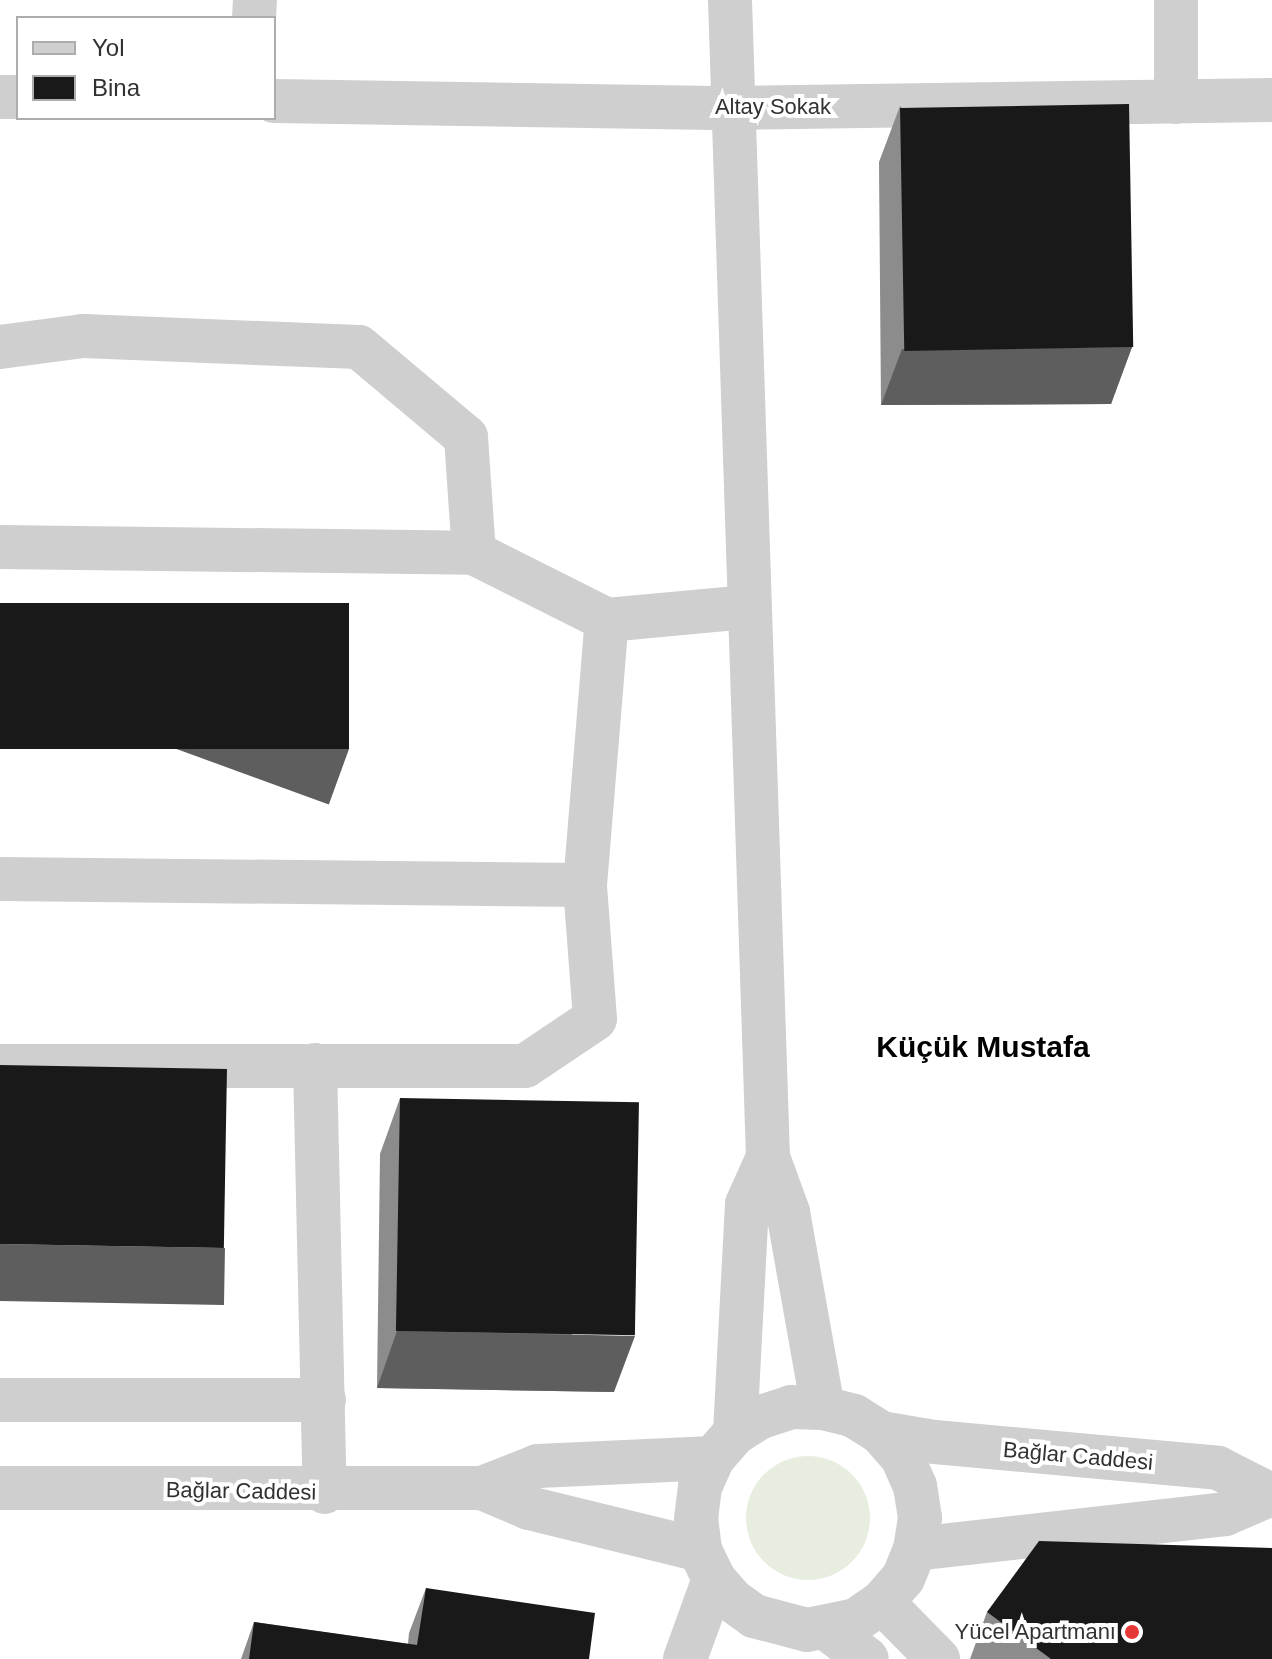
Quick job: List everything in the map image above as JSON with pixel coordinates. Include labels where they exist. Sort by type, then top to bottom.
[{"type":"street","points":[[730,0],[730,108],[768,1157],[788,1212],[823,1408]]},
{"type":"street","points":[[1176,0],[1176,102]]},
{"type":"street","name":"Altay Sokak","points":[[276,101],[730,108],[1272,100]]},
{"type":"street","points":[[0,347],[83,336],[359,347],[466,437],[474,553]]},
{"type":"street","points":[[0,547],[474,553],[607,620],[748,607]]},
{"type":"street","points":[[0,1066],[525,1066],[595,1019],[585,885],[607,620]]},
{"type":"street","points":[[0,879],[585,885]]},
{"type":"street","points":[[315,1065],[325,1492]]},
{"type":"street","points":[[724,1446],[747,1204],[768,1157]]},
{"type":"street","points":[[0,1400],[324,1400]]},
{"type":"street","points":[[685,1659],[707,1564],[696,1519],[700,1487],[724,1446],[761,1417],[791,1407],[823,1408],[854,1416],[881,1433],[902,1457],[915,1486],[920,1518],[915,1549],[903,1578],[882,1602],[856,1620],[807,1639]]},
{"type":"street","name":"Bağlar Caddesi","points":[[881,1433],[1218,1468],[1270,1494]]},
{"type":"street","name":"Bağlar Caddesi","points":[[0,1488],[325,1492],[482,1488],[538,1466],[724,1446]]},
{"type":"street","name":"Bağlar Caddesi","points":[[482,1488],[529,1508],[707,1564]]},
{"type":"street","name":"Bağlar Caddesi","points":[[915,1549],[1225,1514],[1270,1494]]},
{"type":"street","points":[[707,1564],[754,1616],[807,1639],[867,1659]]},
{"type":"street","points":[[882,1602],[938,1659]]},
{"type":"shaded area","points":[[808,1456],[832,1460],[852,1474],[866,1494],[870,1518],[866,1542],[852,1562],[832,1576],[808,1580],[784,1576],[764,1562],[750,1542],[746,1518],[750,1494],[764,1474],[784,1460]]},
{"type":"building","points":[[1129,104],[1133,347],[904,351],[900,108]]},
{"type":"building","points":[[0,603],[349,603],[349,749],[0,749]]},
{"type":"building","points":[[0,1065],[227,1069],[224,1248],[0,1244]]},
{"type":"building","points":[[400,1098],[639,1102],[635,1335],[396,1331]]},
{"type":"building","points":[[1039,1541],[1272,1548],[1272,1659],[1051,1659],[987,1612]]},
{"type":"building","points":[[426,1588],[595,1613],[589,1659],[249,1659],[254,1622],[417,1645]]},
{"type":"place","name":"Yücel Apartmanı","points":[[1132,1632]]},
{"type":"district","name":"Küçük Mustafa","points":[[983,1047]]}]
